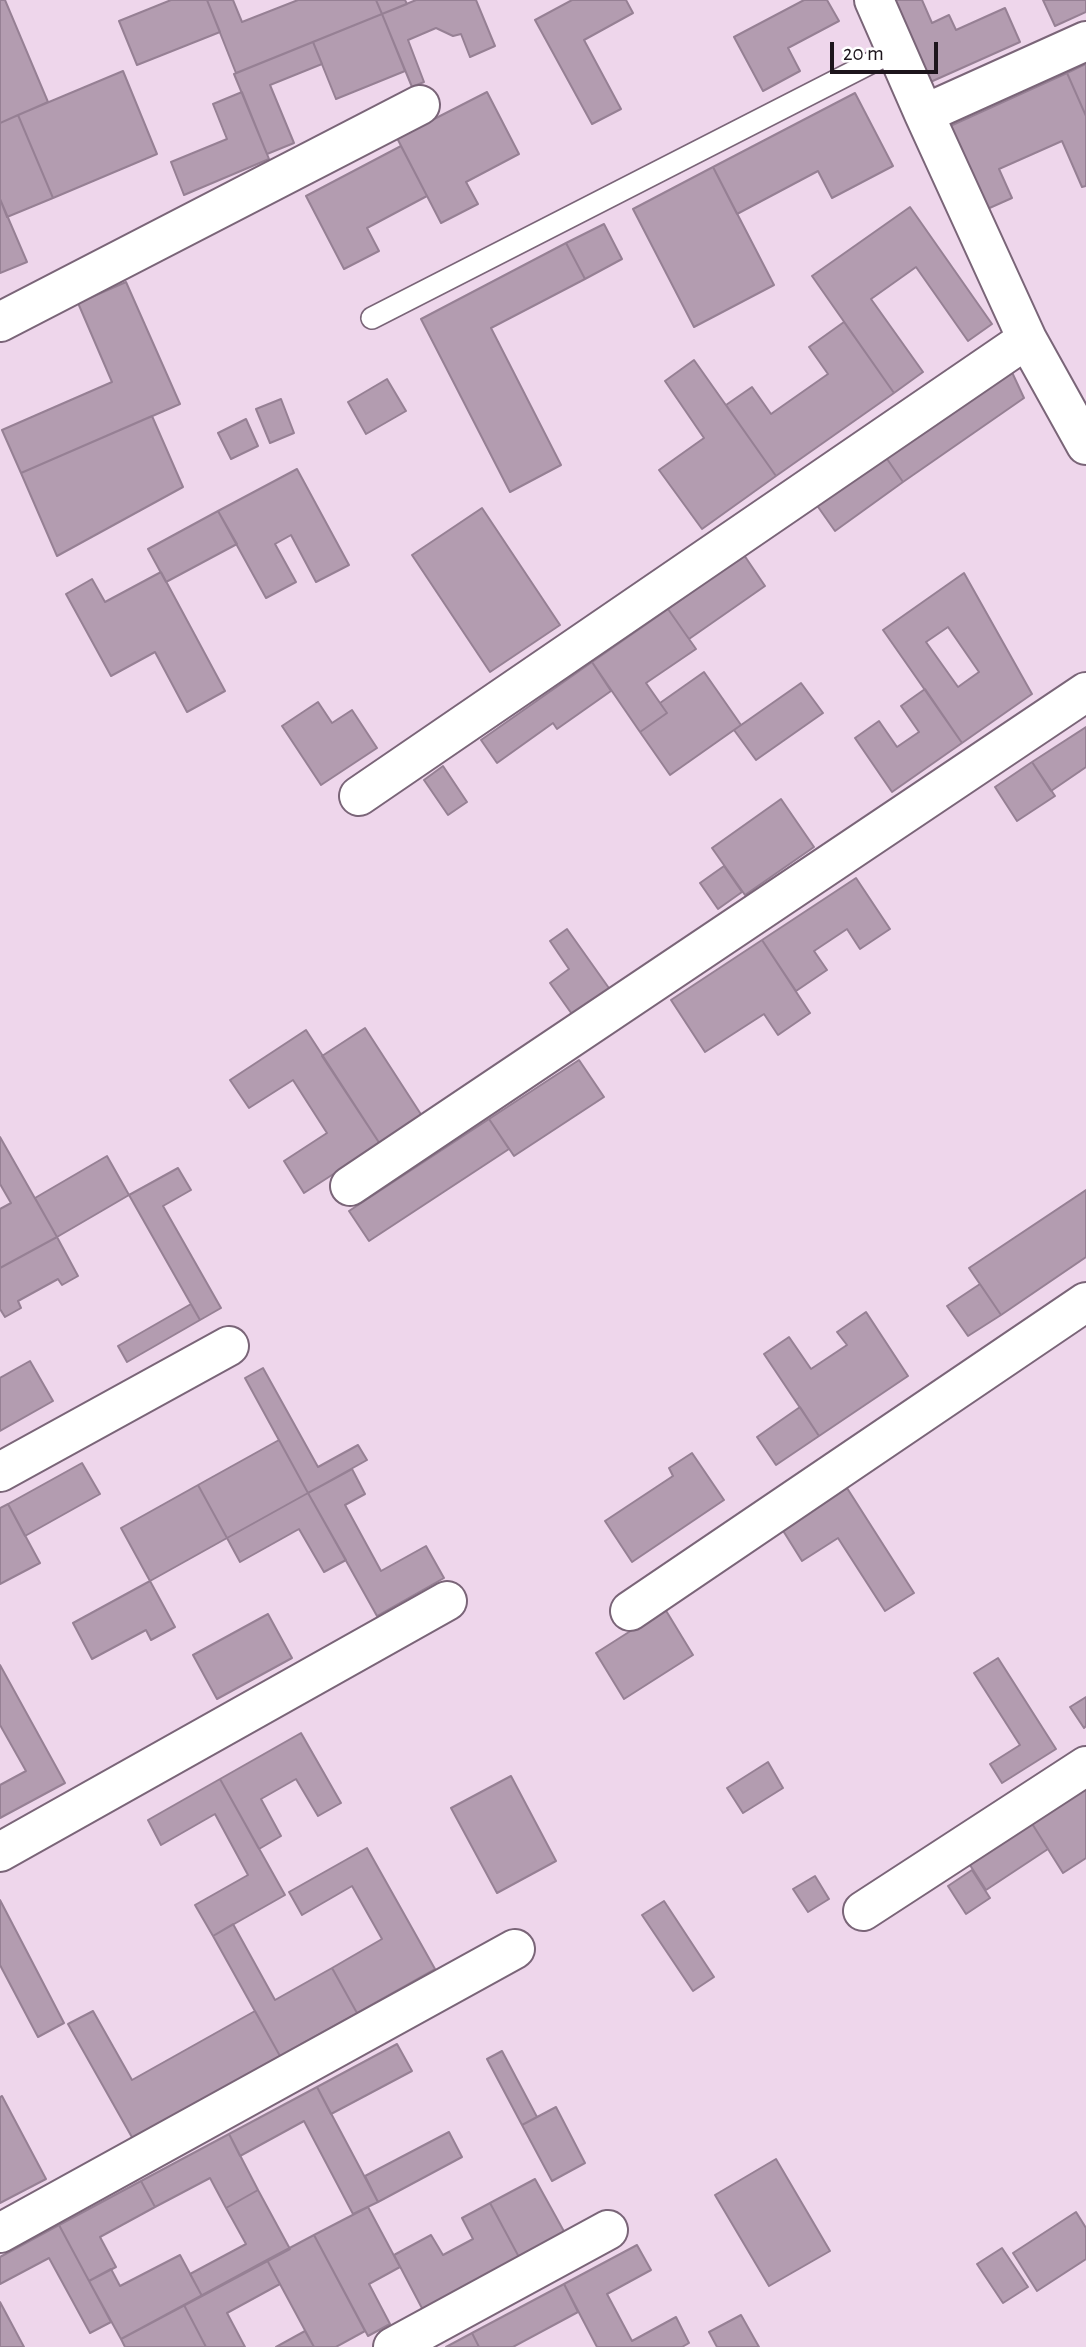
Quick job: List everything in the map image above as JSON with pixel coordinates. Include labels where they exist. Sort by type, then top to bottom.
[{"type":"street","points":[[874,0],[1027,339],[1086,445]]},
{"type":"street","points":[[924,114],[1086,41]]},
{"type":"street","points":[[0,322],[420,105]]},
{"type":"street","points":[[359,796],[1027,339]]},
{"type":"street","points":[[350,1186],[1086,692]]},
{"type":"street","points":[[630,1611],[1086,1302]]},
{"type":"street","points":[[0,1472],[229,1346]]},
{"type":"street","points":[[0,1852],[447,1601]]},
{"type":"street","points":[[863,1911],[1086,1766]]},
{"type":"street","points":[[0,2233],[515,1949]]},
{"type":"street","points":[[393,2347],[608,2230]]},
{"type":"lane","points":[[372,318],[896,50]]},
{"type":"building","points":[[0,0],[5,0],[48,102],[0,123]]},
{"type":"building","points":[[171,0],[207,0],[220,32],[137,65],[119,21]]},
{"type":"building","points":[[207,0],[233,0],[242,22],[298,0],[376,0],[382,14],[236,73]]},
{"type":"building","points":[[376,0],[405,0],[407,4],[382,14]]},
{"type":"building","points":[[416,0],[476,0],[495,46],[470,57],[461,34],[453,36],[436,28],[408,40],[424,82],[412,87],[382,14]]},
{"type":"building","points":[[572,0],[626,0],[633,13],[584,40],[621,109],[592,124],[535,20]]},
{"type":"building","points":[[804,0],[827,0],[839,21],[788,48],[800,71],[763,91],[734,37]]},
{"type":"building","points":[[888,0],[922,0],[932,23],[949,15],[956,30],[1005,8],[1020,42],[926,84]]},
{"type":"building","points":[[1043,0],[1086,0],[1086,12],[1055,26]]},
{"type":"building","points":[[382,14],[405,71],[336,99],[313,42]]},
{"type":"building","points":[[313,42],[322,64],[270,85],[294,143],[267,154],[234,74]]},
{"type":"building","points":[[1086,64],[1086,116],[1067,73]]},
{"type":"building","points":[[123,71],[157,154],[53,198],[18,115]]},
{"type":"building","points":[[1067,73],[1086,116],[1086,186],[1082,187],[1062,141],[999,169],[1012,198],[985,210],[948,127]]},
{"type":"building","points":[[242,92],[269,159],[184,195],[171,162],[227,139],[213,104]]},
{"type":"building","points":[[487,92],[519,154],[466,182],[478,204],[441,223],[397,138]]},
{"type":"building","points":[[855,93],[893,166],[832,198],[818,171],[737,214],[713,167]]},
{"type":"building","points":[[18,115],[53,198],[7,217],[0,199],[0,123]]},
{"type":"building","points":[[401,146],[427,196],[367,228],[379,251],[344,269],[306,196]]},
{"type":"building","points":[[713,167],[774,285],[694,327],[633,209]]},
{"type":"building","points":[[0,199],[27,262],[0,273]]},
{"type":"building","points":[[910,207],[992,324],[968,341],[916,267],[871,299],[923,372],[894,393],[812,276]]},
{"type":"building","points":[[604,224],[622,259],[585,279],[566,243]]},
{"type":"building","points":[[566,243],[585,279],[491,328],[561,465],[510,492],[421,319]]},
{"type":"building","points":[[126,282],[180,404],[21,473],[2,430],[112,382],[78,303]]},
{"type":"building","points":[[844,322],[894,393],[776,476],[726,405],[752,387],[771,414],[828,374],[809,347]]},
{"type":"building","points":[[694,360],[776,476],[702,529],[659,470],[704,438],[665,381]]},
{"type":"building","points":[[1010,368],[1024,398],[903,482],[885,456]]},
{"type":"building","points":[[387,379],[406,411],[366,434],[348,402]]},
{"type":"building","points":[[281,399],[294,433],[270,443],[256,409]]},
{"type":"building","points":[[152,416],[183,487],[57,556],[21,473]]},
{"type":"building","points":[[246,419],[258,446],[231,459],[218,433]]},
{"type":"building","points":[[885,456],[903,482],[835,531],[816,504]]},
{"type":"building","points":[[297,469],[349,565],[316,582],[291,535],[275,544],[296,582],[266,598],[218,511]]},
{"type":"building","points":[[482,508],[560,625],[490,672],[412,555]]},
{"type":"building","points":[[218,511],[237,544],[166,582],[148,549]]},
{"type":"building","points":[[744,555],[765,586],[689,639],[668,609]]},
{"type":"building","points":[[161,572],[225,691],[187,712],[155,652],[111,676],[66,594],[92,579],[105,602]]},
{"type":"building","points":[[964,573],[1032,694],[962,743],[883,630]],"holes":[[[948,627],[979,672],[958,687],[926,642]]]},
{"type":"building","points":[[668,609],[696,649],[646,683],[667,713],[640,732],[592,662]]},
{"type":"building","points":[[592,662],[611,691],[557,729],[553,723],[497,763],[481,740]]},
{"type":"building","points":[[704,672],[741,725],[670,775],[640,732],[667,713],[660,703]]},
{"type":"building","points":[[801,683],[823,713],[756,760],[734,730]]},
{"type":"building","points":[[925,689],[962,743],[892,792],[855,738],[879,721],[897,747],[919,732],[901,706]]},
{"type":"building","points":[[318,702],[332,723],[352,710],[377,748],[321,785],[282,726]]},
{"type":"building","points":[[1086,727],[1086,767],[1051,791],[1032,762]]},
{"type":"building","points":[[1032,762],[1055,796],[1017,821],[995,787]]},
{"type":"building","points":[[443,766],[467,802],[448,815],[424,780]]},
{"type":"building","points":[[781,799],[814,847],[745,895],[712,848]]},
{"type":"building","points":[[724,866],[742,892],[718,909],[700,883]]},
{"type":"building","points":[[856,878],[890,929],[860,949],[847,929],[814,951],[827,970],[796,991],[762,940]]},
{"type":"building","points":[[567,929],[611,991],[574,1017],[550,983],[569,969],[550,941]]},
{"type":"building","points":[[762,940],[810,1013],[778,1035],[764,1014],[705,1052],[671,1000]]},
{"type":"building","points":[[365,1028],[422,1116],[380,1144],[322,1056]]},
{"type":"building","points":[[306,1030],[380,1144],[304,1193],[284,1161],[327,1133],[293,1080],[249,1108],[230,1080]]},
{"type":"building","points":[[579,1060],[604,1097],[514,1156],[489,1119]]},
{"type":"building","points":[[489,1119],[509,1149],[369,1241],[349,1211]]},
{"type":"building","points":[[0,1137],[57,1237],[0,1268],[0,1209],[11,1203],[0,1184]]},
{"type":"building","points":[[107,1156],[129,1195],[57,1237],[35,1198]]},
{"type":"building","points":[[178,1168],[191,1190],[163,1206],[221,1308],[200,1320],[129,1195]]},
{"type":"building","points":[[1086,1190],[1086,1257],[1001,1315],[969,1268]]},
{"type":"building","points":[[57,1237],[78,1276],[62,1285],[58,1279],[18,1301],[21,1308],[5,1317],[0,1309],[0,1268]]},
{"type":"building","points":[[980,1284],[1001,1315],[968,1336],[947,1306]]},
{"type":"building","points":[[191,1304],[200,1320],[127,1362],[118,1346]]},
{"type":"building","points":[[866,1312],[908,1376],[819,1436],[764,1354],[789,1337],[811,1369],[847,1345],[837,1332]]},
{"type":"building","points":[[30,1361],[53,1401],[0,1431],[0,1378]]},
{"type":"building","points":[[263,1368],[318,1467],[358,1445],[367,1460],[308,1493],[245,1378]]},
{"type":"building","points":[[800,1407],[819,1436],[776,1465],[757,1437]]},
{"type":"building","points":[[279,1440],[308,1493],[227,1538],[198,1485]]},
{"type":"building","points":[[692,1453],[724,1500],[632,1562],[605,1521],[673,1476],[669,1468]]},
{"type":"building","points":[[82,1463],[100,1494],[25,1536],[8,1504]]},
{"type":"building","points":[[352,1469],[365,1494],[345,1505],[381,1571],[426,1546],[444,1578],[377,1616],[308,1493]]},
{"type":"building","points":[[198,1485],[227,1538],[150,1581],[121,1528]]},
{"type":"building","points":[[847,1488],[914,1593],[885,1611],[838,1538],[802,1561],[782,1529]]},
{"type":"building","points":[[308,1493],[346,1560],[324,1572],[299,1529],[240,1562],[227,1538]]},
{"type":"building","points":[[8,1504],[40,1563],[0,1584],[0,1508]]},
{"type":"building","points":[[150,1581],[175,1627],[151,1640],[146,1630],[92,1659],[73,1623]]},
{"type":"building","points":[[665,1609],[693,1655],[624,1699],[596,1653]]},
{"type":"building","points":[[268,1614],[292,1658],[217,1699],[193,1655]]},
{"type":"building","points":[[998,1658],[1056,1749],[1002,1783],[990,1764],[1020,1745],[974,1673]]},
{"type":"building","points":[[0,1665],[65,1783],[0,1818],[0,1785],[26,1771],[0,1725]]},
{"type":"building","points":[[1086,1697],[1086,1726],[1084,1728],[1070,1707]]},
{"type":"building","points":[[301,1733],[341,1803],[318,1816],[296,1779],[261,1799],[281,1836],[259,1849],[220,1779]]},
{"type":"building","points":[[768,1762],[783,1788],[743,1813],[727,1788]]},
{"type":"building","points":[[511,1776],[556,1861],[497,1893],[451,1808]]},
{"type":"building","points":[[220,1779],[285,1895],[213,1936],[195,1905],[248,1875],[215,1814],[161,1845],[148,1820]]},
{"type":"building","points":[[1086,1786],[1086,1858],[1063,1873],[1031,1822]]},
{"type":"building","points":[[1031,1822],[1048,1849],[986,1890],[968,1862]]},
{"type":"building","points":[[367,1848],[435,1969],[357,2013],[332,1968],[382,1939],[352,1886],[302,1915],[289,1892]]},
{"type":"building","points":[[972,1870],[990,1898],[966,1914],[948,1886]]},
{"type":"building","points":[[815,1876],[829,1899],[808,1912],[793,1889]]},
{"type":"building","points":[[0,1900],[64,2023],[38,2037],[0,1965]]},
{"type":"building","points":[[664,1901],[714,1977],[693,1991],[642,1915]]},
{"type":"building","points":[[233,1924],[275,2000],[332,1968],[357,2013],[280,2056],[213,1936]]},
{"type":"building","points":[[93,2011],[132,2080],[255,2011],[280,2056],[133,2139],[68,2024]]},
{"type":"building","points":[[397,2044],[412,2071],[331,2114],[317,2087]]},
{"type":"building","points":[[502,2051],[537,2117],[522,2125],[487,2059]]},
{"type":"building","points":[[317,2087],[378,2202],[353,2214],[304,2121],[240,2156],[229,2134]]},
{"type":"building","points":[[2,2096],[46,2179],[0,2203],[0,2097]]},
{"type":"building","points":[[556,2107],[585,2163],[552,2181],[522,2125]]},
{"type":"building","points":[[449,2132],[462,2157],[378,2202],[365,2176]]},
{"type":"building","points":[[229,2134],[258,2190],[226,2208],[210,2178],[155,2207],[141,2181]]},
{"type":"building","points":[[776,2159],[830,2251],[769,2286],[715,2195]]},
{"type":"building","points":[[535,2179],[566,2235],[520,2259],[490,2203]]},
{"type":"building","points":[[141,2181],[155,2207],[100,2237],[116,2267],[89,2281],[59,2225]]},
{"type":"building","points":[[258,2190],[290,2249],[202,2296],[190,2274],[246,2244],[226,2208]]},
{"type":"building","points":[[490,2203],[520,2259],[424,2312],[394,2255],[431,2235],[443,2255],[473,2239],[462,2218]]},
{"type":"building","points":[[368,2207],[400,2267],[369,2284],[390,2324],[368,2336],[314,2235]]},
{"type":"building","points":[[1076,2212],[1086,2228],[1086,2259],[1037,2291],[1013,2253]]},
{"type":"building","points":[[59,2225],[111,2322],[90,2333],[49,2258],[0,2284],[0,2257]]},
{"type":"building","points":[[314,2235],[365,2331],[336,2347],[314,2347],[267,2260]]},
{"type":"building","points":[[637,2245],[651,2270],[607,2294],[632,2341],[676,2317],[689,2343],[682,2347],[597,2347],[564,2284]]},
{"type":"building","points":[[1002,2248],[1028,2287],[1003,2303],[977,2264]]},
{"type":"building","points":[[180,2255],[202,2296],[121,2339],[89,2281],[111,2269],[120,2286]]},
{"type":"building","points":[[267,2260],[280,2284],[227,2313],[245,2347],[206,2347],[184,2305]]},
{"type":"building","points":[[564,2284],[578,2312],[513,2347],[479,2347],[472,2333]]},
{"type":"building","points":[[0,2302],[24,2347],[0,2347]]},
{"type":"building","points":[[184,2305],[206,2347],[125,2347],[121,2339]]},
{"type":"building","points":[[741,2315],[759,2347],[717,2347],[709,2332]]},
{"type":"building","points":[[305,2331],[314,2347],[276,2347]]},
{"type":"building","points":[[472,2333],[479,2347],[446,2347]]}]
